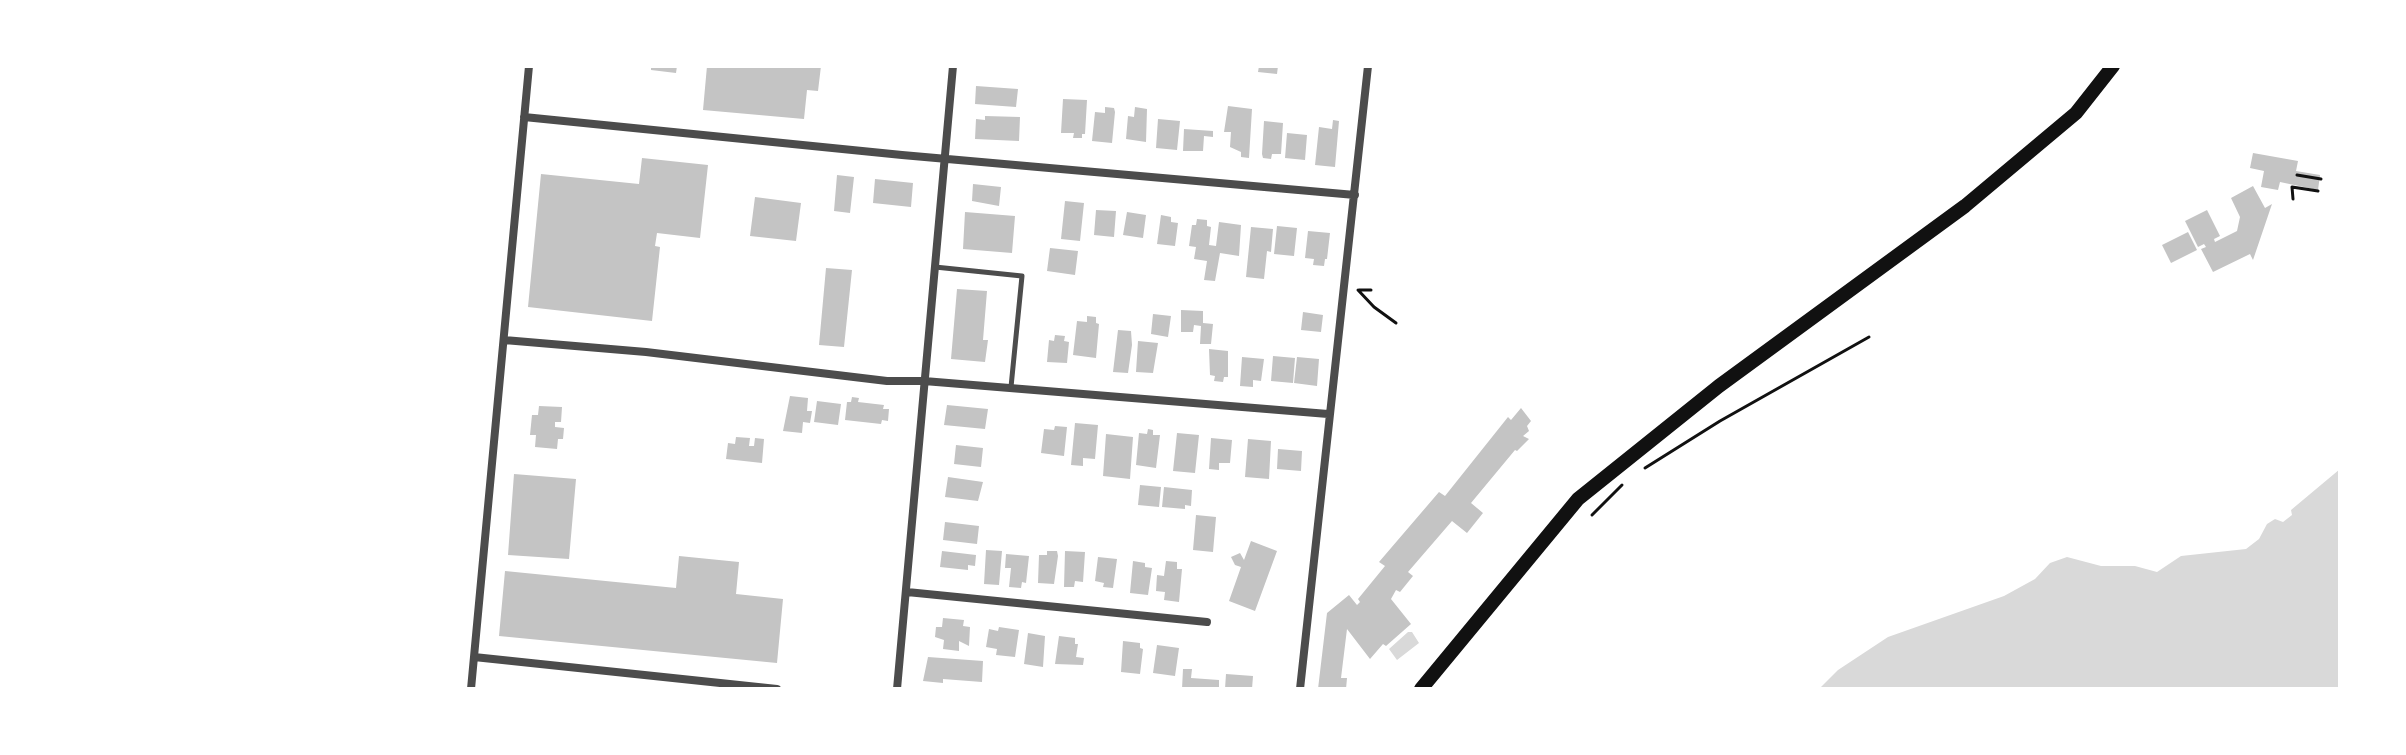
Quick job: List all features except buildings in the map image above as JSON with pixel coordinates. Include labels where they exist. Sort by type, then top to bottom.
[{"type":"main road","points":[[1421,689],[1578,499],[1719,386],[1965,206],[2076,113],[2113,66]]},
{"type":"street","points":[[471,689],[529,66]]},
{"type":"street","points":[[897,689],[953,66]]},
{"type":"street","points":[[1300,689],[1368,66]]},
{"type":"street","points":[[524,117],[1355,195]]},
{"type":"street","points":[[504,340],[646,352],[887,381],[924,381],[1328,414]]},
{"type":"street","points":[[907,592],[1207,622]]},
{"type":"street","points":[[474,657],[698,684],[777,689]]},
{"type":"lane","points":[[935,267],[1022,276],[1011,388]]},
{"type":"path","points":[[2297,175],[2321,179]]},
{"type":"path","points":[[2293,199],[2292,187],[2318,191]]},
{"type":"path","points":[[1358,290],[1396,323]]},
{"type":"path","points":[[1634,474],[1720,421],[1869,337]]},
{"type":"path","points":[[1592,515],[1623,485]]},
{"type":"shaded area","points":[[2340,469],[2340,689],[1819,689],[1838,670],[1888,637],[2004,596],[2035,579],[2050,563],[2067,557],[2101,566],[2135,566],[2157,572],[2181,556],[2246,549],[2259,539],[2267,524],[2275,519],[2283,522],[2292,515],[2291,510]]},
{"type":"shaded area","points":[[1412,632],[1419,643],[1397,660],[1389,649]]}]
